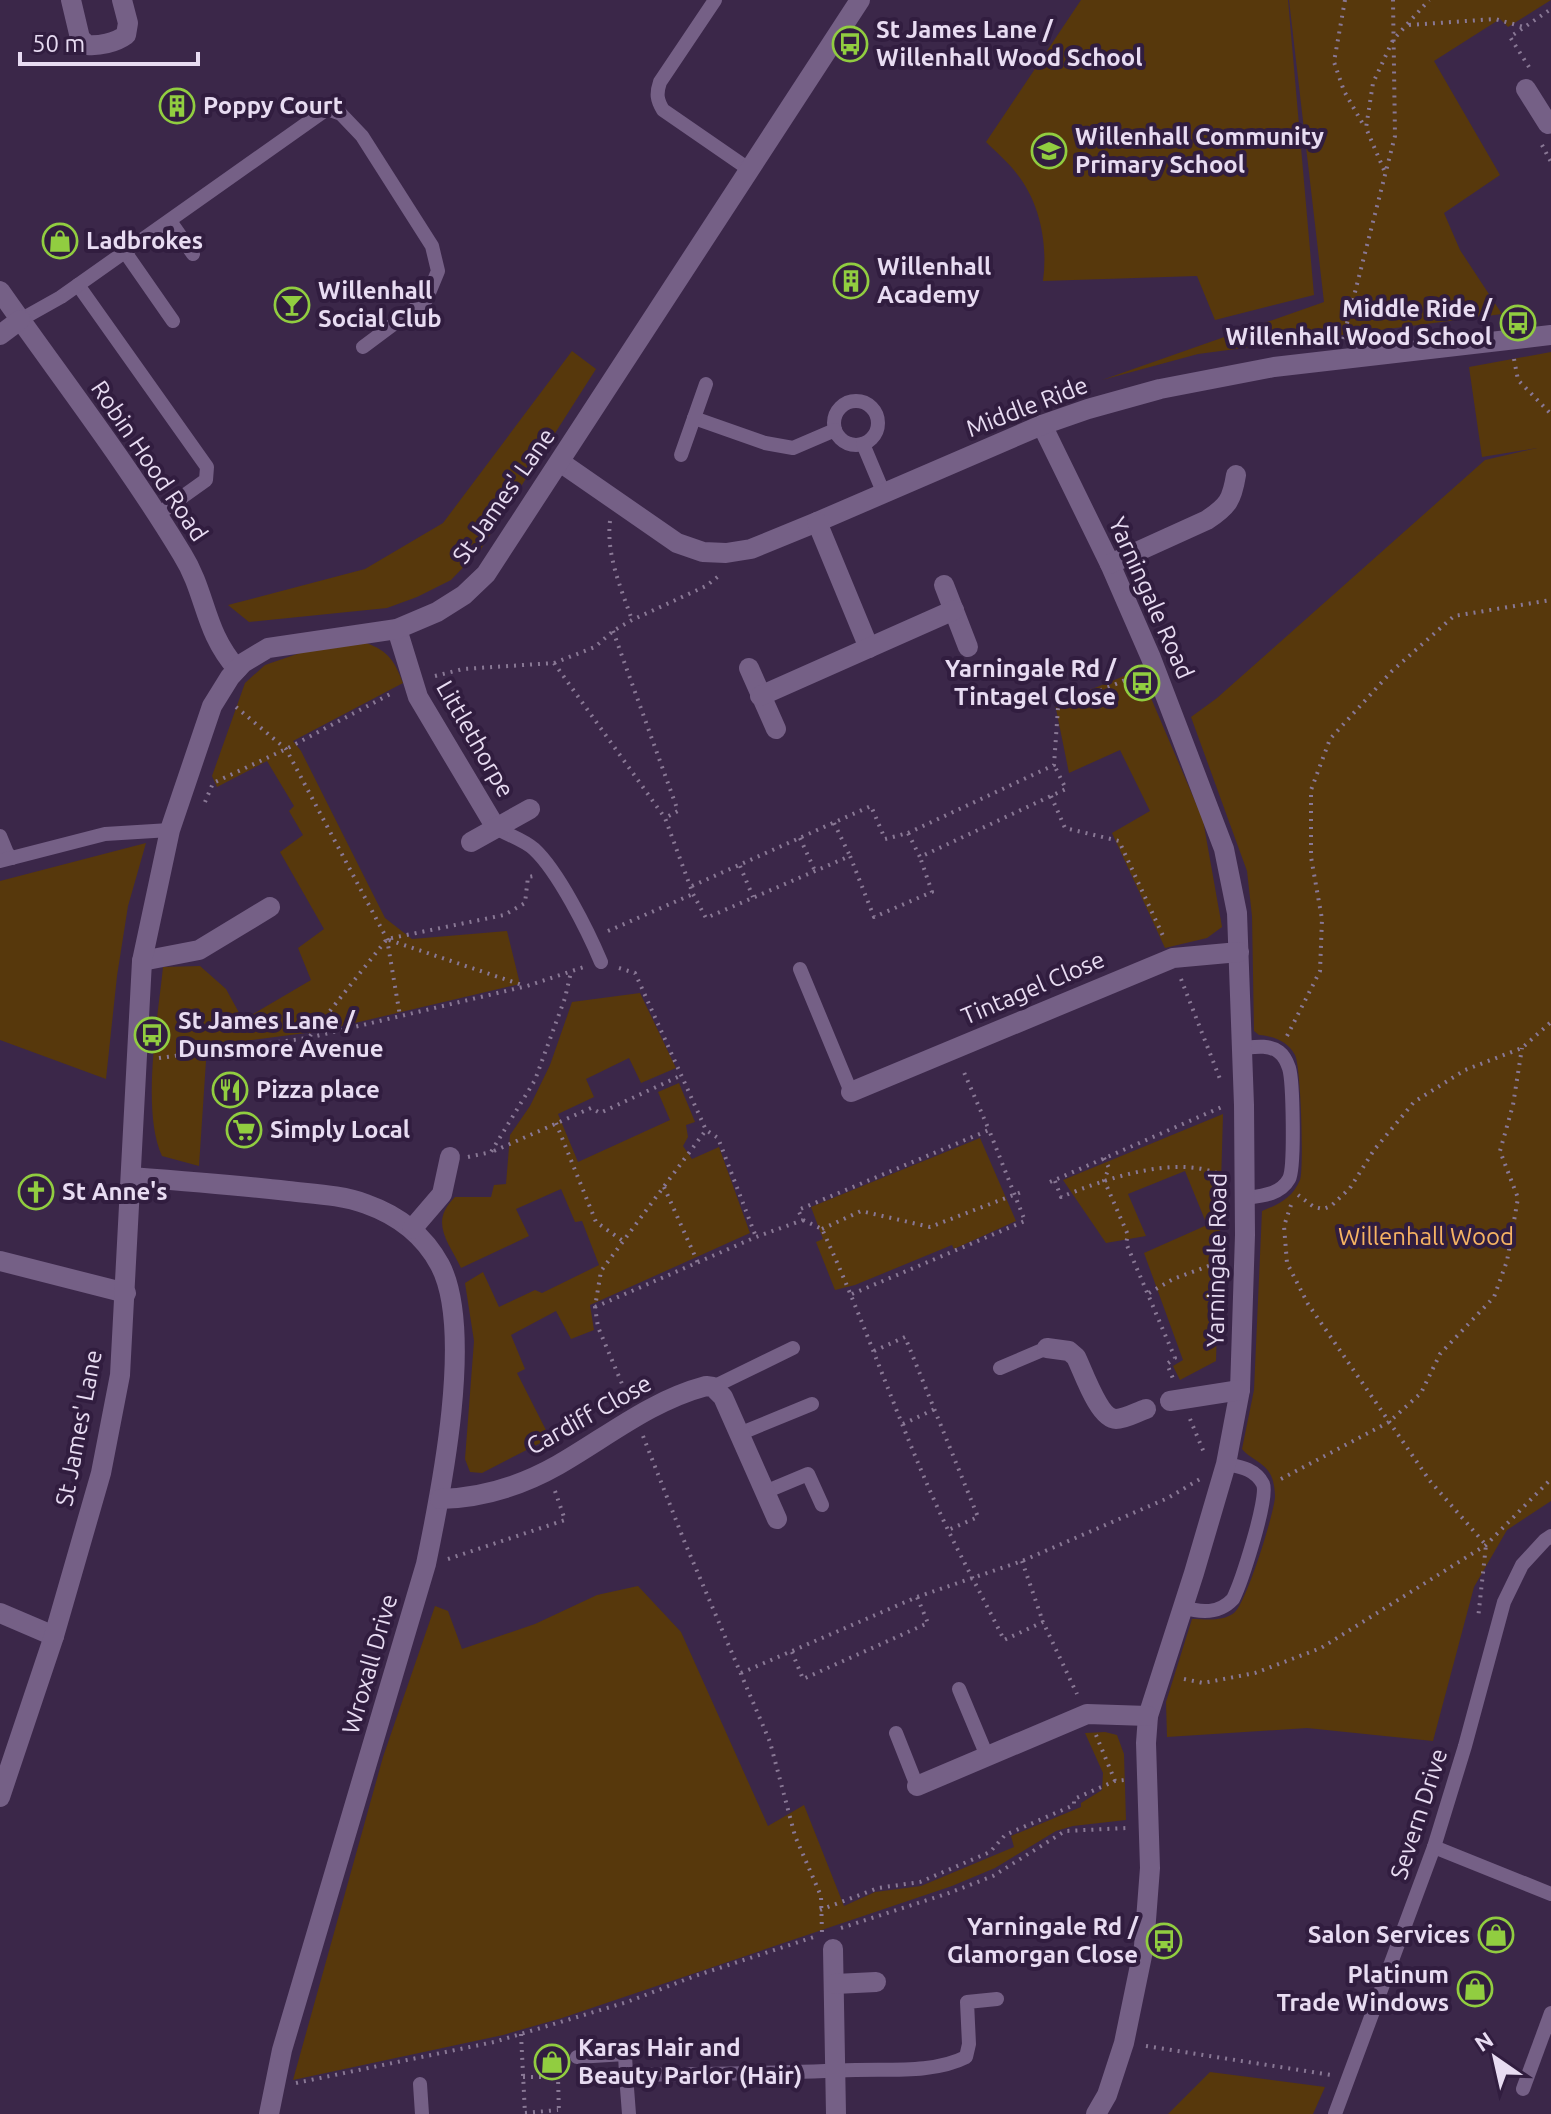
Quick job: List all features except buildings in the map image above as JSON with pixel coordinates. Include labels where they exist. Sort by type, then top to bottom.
[{"type":"street","points":[[71,0],[80,38],[87,45],[94,45],[126,35],[128,23],[122,0]]},
{"type":"street","name":"St James' Lane","points":[[0,1797],[54,1636],[101,1473],[120,1375],[142,961],[170,830],[219,693],[237,669],[261,652],[285,644],[397,629],[437,612],[464,595],[486,574],[860,0]]},
{"type":"street","points":[[1526,89],[1548,124],[1551,122]]},
{"type":"street","name":"Robin Hood Road","points":[[0,291],[186,560],[216,640],[237,669]]},
{"type":"street","points":[[0,335],[20,320]]},
{"type":"street","name":"Middle Ride","points":[[560,462],[677,543],[703,552],[726,553],[751,549],[1042,425],[1088,409],[1176,386],[1261,369],[1551,335]]},
{"type":"street","name":"Yarningale Road","points":[[1042,425],[1110,564],[1155,668],[1224,849],[1233,883],[1239,952],[1242,1048],[1237,1104],[1245,1192],[1240,1390],[1183,1607],[1148,1716],[1150,1868],[1144,1946],[1124,2043],[1107,2095],[1096,2114]]},
{"type":"street","points":[[1110,564],[1207,520],[1233,496],[1236,475]]},
{"type":"street","points":[[817,522],[869,648]]},
{"type":"street","points":[[944,585],[968,647]]},
{"type":"street","points":[[760,696],[954,610]]},
{"type":"street","name":"Littlethorpe","points":[[397,629],[418,697],[496,828]]},
{"type":"street","points":[[749,668],[776,729]]},
{"type":"street","name":"Littlethorpe","points":[[471,842],[530,809]]},
{"type":"street","points":[[142,961],[199,950],[270,907]]},
{"type":"street","name":"Tintagel Close","points":[[851,1092],[1173,958],[1239,952]]},
{"type":"street","points":[[412,1229],[442,1194],[450,1157]]},
{"type":"street","name":"Wroxall Drive","points":[[131,1177],[344,1198],[378,1209],[412,1229],[440,1265],[451,1297],[455,1347],[451,1399],[440,1499],[426,1564],[272,2088],[269,2114]]},
{"type":"street","points":[[0,1261],[126,1293]]},
{"type":"street","points":[[1047,1348],[1069,1351],[1076,1357],[1100,1408],[1109,1418],[1117,1419],[1146,1409]]},
{"type":"street","points":[[713,1387],[723,1397],[777,1519]]},
{"type":"street","name":"Cardiff Close","points":[[440,1499],[481,1496],[548,1470],[635,1415],[696,1389],[713,1387]]},
{"type":"street","points":[[1176,1399],[1240,1390]]},
{"type":"street","points":[[0,1613],[54,1636]]},
{"type":"street","points":[[917,1786],[1087,1714],[1148,1716]]},
{"type":"street","points":[[831,1937],[835,1984],[836,2114]]},
{"type":"street","points":[[835,1984],[876,1982]]},
{"type":"lane","points":[[715,0],[660,82],[656,93],[663,110],[750,170]]},
{"type":"lane","points":[[20,320],[78,285],[327,109],[341,114],[362,136],[432,246],[438,271],[426,300],[363,347]]},
{"type":"lane","points":[[170,221],[193,254]]},
{"type":"lane","points":[[125,252],[173,321]]},
{"type":"lane","points":[[78,285],[207,467],[206,480],[157,515]]},
{"type":"lane","points":[[681,455],[706,384]]},
{"type":"lane","points":[[851,402],[866,404],[876,414],[878,428],[875,435],[863,444],[850,445],[835,430],[839,410],[851,402]]},
{"type":"lane","points":[[694,418],[765,443],[793,448],[835,430]]},
{"type":"lane","points":[[863,444],[884,494]]},
{"type":"lane","name":"Littlethorpe","points":[[496,828],[533,849],[552,872],[592,940],[601,962]]},
{"type":"lane","points":[[0,836],[7,853],[6,860],[105,834],[170,830]]},
{"type":"lane","points":[[800,969],[851,1092]]},
{"type":"lane","points":[[1242,1048],[1260,1046],[1279,1052],[1290,1074],[1292,1171],[1289,1179],[1269,1195],[1245,1192]]},
{"type":"lane","points":[[713,1387],[793,1348]]},
{"type":"lane","points":[[1000,1368],[1047,1348]]},
{"type":"lane","points":[[739,1434],[812,1404]]},
{"type":"lane","points":[[1183,1607],[1208,1612],[1221,1608],[1233,1599],[1264,1503],[1263,1486],[1254,1472],[1219,1468]]},
{"type":"lane","points":[[765,1492],[808,1474],[822,1505]]},
{"type":"lane","name":"Severn Drive","points":[[1335,2114],[1434,1847],[1504,1602],[1522,1565],[1551,1536]]},
{"type":"lane","points":[[959,1689],[987,1756]]},
{"type":"lane","points":[[896,1733],[917,1786]]},
{"type":"lane","points":[[1434,1847],[1551,1894]]},
{"type":"lane","points":[[626,2075],[914,2068],[958,2061],[966,2057],[969,2044],[967,2002],[997,1999]]},
{"type":"lane","points":[[1523,2089],[1551,2013]]},
{"type":"lane","points":[[577,2057],[625,2054],[629,2114]]},
{"type":"lane","points":[[420,2084],[422,2114]]},
{"type":"path","points":[[1345,0],[1334,62],[1344,91],[1366,128],[1385,172]]},
{"type":"path","points":[[1338,360],[1395,136],[1393,0]]},
{"type":"path","points":[[1366,128],[1373,83],[1393,40],[1429,0]]},
{"type":"path","points":[[1526,89],[1537,80],[1510,37],[1551,9]]},
{"type":"path","points":[[1407,25],[1495,19],[1524,27]]},
{"type":"path","points":[[1512,340],[1518,380],[1551,414]]},
{"type":"path","points":[[613,499],[608,536],[614,566],[632,620]]},
{"type":"path","points":[[204,804],[213,783],[286,749],[413,682],[463,669],[554,663],[595,647],[632,620],[706,586],[751,549]]},
{"type":"path","points":[[1279,1052],[1320,971],[1322,919],[1311,857],[1311,790],[1330,739],[1392,671],[1454,616],[1551,600]]},
{"type":"path","points":[[613,631],[678,811],[665,818]]},
{"type":"path","points":[[554,663],[665,818],[693,894],[706,918],[850,856]]},
{"type":"path","points":[[920,857],[1066,789],[1054,765],[1058,708],[1155,668]]},
{"type":"path","points":[[219,693],[286,749],[387,939],[400,1016]]},
{"type":"path","points":[[692,886],[871,806],[885,839],[908,833],[1054,765]]},
{"type":"path","points":[[1051,796],[1065,828],[1119,841],[1237,1104],[1052,1181],[1061,1197],[1104,1180],[1183,1166],[1214,1171],[1245,1192]]},
{"type":"path","points":[[834,823],[874,917],[932,892],[908,833]]},
{"type":"path","points":[[800,838],[815,871]]},
{"type":"path","points":[[739,865],[753,897]]},
{"type":"path","points":[[308,1038],[387,939],[504,915],[525,903],[528,877],[552,872]]},
{"type":"path","points":[[592,940],[621,924],[693,894]]},
{"type":"path","points":[[387,939],[527,986]]},
{"type":"path","points":[[137,1061],[308,1038],[527,986],[601,962],[635,973],[706,1130],[718,1138],[756,1237]]},
{"type":"path","points":[[491,1152],[535,1080],[565,998],[571,972]]},
{"type":"path","points":[[1486,1545],[1430,1481],[1308,1304],[1287,1263],[1284,1226],[1296,1192],[1314,1207],[1323,1209],[1331,1206],[1350,1188],[1374,1150],[1414,1102],[1465,1070],[1522,1048],[1551,1022]]},
{"type":"path","points":[[1263,1486],[1389,1422],[1421,1393],[1440,1354],[1494,1297],[1507,1261],[1518,1198],[1500,1151],[1513,1105],[1522,1048]]},
{"type":"path","points":[[852,1294],[1025,1221],[954,1049]]},
{"type":"path","points":[[450,1157],[472,1157],[491,1152],[591,1108],[600,1113],[682,1075]]},
{"type":"path","points":[[556,1123],[596,1222],[623,1241]]},
{"type":"path","points":[[706,1130],[601,1271],[595,1307],[598,1327],[770,1742],[795,1836],[821,1896],[820,1910],[831,1937]]},
{"type":"path","points":[[989,1130],[798,1210],[803,1220],[822,1229],[852,1294],[948,1530],[1004,1640],[1043,1622]]},
{"type":"path","points":[[741,1673],[917,1597],[1022,1561],[1168,1498],[1219,1468],[1176,1399],[1167,1364],[1175,1358],[1126,1243],[1128,1235],[1104,1180],[1109,1168],[1104,1158]]},
{"type":"path","points":[[664,1187],[698,1263]]},
{"type":"path","points":[[822,1229],[861,1211],[930,1227],[1024,1191]]},
{"type":"path","points":[[595,1307],[756,1237],[803,1220]]},
{"type":"path","points":[[1148,1293],[1204,1266],[1227,1260],[1244,1260]]},
{"type":"path","points":[[873,1351],[905,1337],[978,1517],[948,1530]]},
{"type":"path","points":[[903,1424],[935,1409]]},
{"type":"path","points":[[426,1564],[565,1520],[548,1470]]},
{"type":"path","points":[[1162,1675],[1203,1683],[1255,1673],[1321,1648],[1486,1545],[1551,1479]]},
{"type":"path","points":[[1022,1561],[1043,1622],[1115,1781]]},
{"type":"path","points":[[792,1652],[803,1679],[928,1623],[917,1597]]},
{"type":"path","points":[[820,1910],[878,1888],[920,1882],[990,1852],[1005,1835],[1074,1805],[1074,1799],[1115,1781],[1148,1778]]},
{"type":"path","points":[[272,2088],[521,2034],[627,2002],[695,1976],[831,1937],[949,1893],[993,1876],[1065,1831],[1149,1826]]},
{"type":"path","points":[[521,2034],[523,2077],[525,2114],[559,2112],[558,2077],[523,2077]]},
{"type":"path","points":[[1124,2043],[1347,2077]]},
{"type":"path","points":[[553,2068],[553,2077]]},
{"type":"green space","points":[[1081,0],[1288,0],[1314,295],[1215,320],[1197,276],[1043,281],[1043,239],[1037,211],[1025,185],[986,142]]},
{"type":"green space","points":[[1289,0],[1551,0],[1508,27],[1500,19],[1434,61],[1500,175],[1444,213],[1460,250],[1502,314],[1198,354],[1102,380],[1324,302]]},
{"type":"green space","points":[[572,351],[596,369],[481,549],[451,580],[387,608],[249,622],[228,605],[365,569],[443,523]]},
{"type":"green space","name":"Willenhall Wood","points":[[1551,352],[1551,1501],[1507,1530],[1474,1587],[1433,1741],[1307,1728],[1167,1737],[1166,1702],[1192,1619],[1224,1618],[1234,1613],[1259,1558],[1273,1506],[1275,1490],[1270,1473],[1242,1449],[1254,1390],[1262,1211],[1280,1203],[1293,1191],[1300,1180],[1302,1157],[1295,1055],[1284,1043],[1254,1031],[1252,916],[1247,871],[1191,717],[1217,698],[1485,460],[1537,448],[1482,457],[1469,367]]},
{"type":"green space","points":[[366,643],[390,658],[403,683],[293,741],[301,751],[385,918],[412,939],[507,931],[520,984],[321,1031],[207,1046],[199,1166],[162,1156],[156,1137],[152,1089],[163,967],[200,966],[226,989],[243,1020],[311,980],[298,948],[324,929],[280,852],[303,835],[289,811],[294,806],[267,761],[217,787],[212,776],[245,683],[265,665],[303,652]]},
{"type":"green space","points":[[1139,670],[1203,820],[1222,927],[1207,938],[1165,948],[1112,833],[1150,811],[1120,750],[1069,773],[1055,704]]},
{"type":"green space","points":[[146,843],[128,906],[106,1079],[0,1040],[0,881]]},
{"type":"green space","points":[[640,993],[676,1068],[641,1083],[629,1058],[586,1079],[594,1097],[558,1114],[578,1162],[670,1120],[658,1092],[679,1083],[695,1122],[686,1125],[688,1137],[683,1146],[692,1159],[719,1147],[750,1233],[590,1305],[594,1330],[571,1339],[556,1311],[511,1335],[525,1369],[517,1373],[550,1438],[482,1473],[470,1472],[465,1459],[474,1341],[465,1283],[483,1272],[499,1307],[535,1290],[542,1293],[599,1265],[582,1221],[575,1222],[561,1189],[516,1209],[529,1236],[461,1268],[443,1232],[443,1215],[455,1197],[491,1197],[494,1185],[506,1184],[510,1135],[530,1106],[550,1065],[572,1002]]},
{"type":"green space","points":[[1223,1114],[1216,1361],[1180,1380],[1173,1366],[1183,1360],[1144,1253],[1207,1225],[1185,1171],[1128,1194],[1146,1236],[1106,1243],[1063,1180]]},
{"type":"green space","points":[[980,1138],[1016,1221],[954,1249],[952,1245],[855,1285],[835,1290],[816,1242],[823,1239],[811,1207]]},
{"type":"green space","points":[[638,1586],[681,1632],[768,1826],[804,1805],[844,1906],[875,1892],[921,1886],[1014,1847],[1011,1836],[1081,1807],[1081,1803],[1102,1790],[1103,1773],[1085,1733],[1117,1735],[1124,1754],[1126,1820],[1056,1831],[995,1868],[952,1886],[562,2018],[503,2035],[293,2080],[383,1757],[435,1606],[448,1611],[462,1649],[535,1624],[597,1595]]},
{"type":"green space","points":[[1210,2072],[1325,2087],[1313,2114],[1168,2114]]},
{"type":"place","name":"St James Lane / Willenhall Wood School","points":[[850,44]]},
{"type":"place","name":"Poppy Court","points":[[177,106]]},
{"type":"place","name":"Willenhall Community Primary School","points":[[1049,151]]},
{"type":"place","name":"Ladbrokes","points":[[60,241]]},
{"type":"place","name":"Willenhall Academy","points":[[851,281]]},
{"type":"place","name":"Willenhall Social Club","points":[[292,305]]},
{"type":"place","name":"Middle Ride / Willenhall Wood School","points":[[1518,323]]},
{"type":"place","name":"Yarningale Rd / Tintagel Close","points":[[1142,683]]},
{"type":"place","name":"St James Lane / Dunsmore Avenue","points":[[152,1035]]},
{"type":"place","name":"Pizza place","points":[[230,1090]]},
{"type":"place","name":"Simply Local","points":[[244,1130]]},
{"type":"place","name":"St Anne's","points":[[36,1192]]},
{"type":"place","name":"Salon Services","points":[[1496,1935]]},
{"type":"place","name":"Yarningale Rd / Glamorgan Close","points":[[1164,1941]]},
{"type":"place","name":"Platinum Trade Windows","points":[[1475,1989]]},
{"type":"place","name":"Karas Hair and Beauty Parlor (Hair)","points":[[552,2062]]}]
